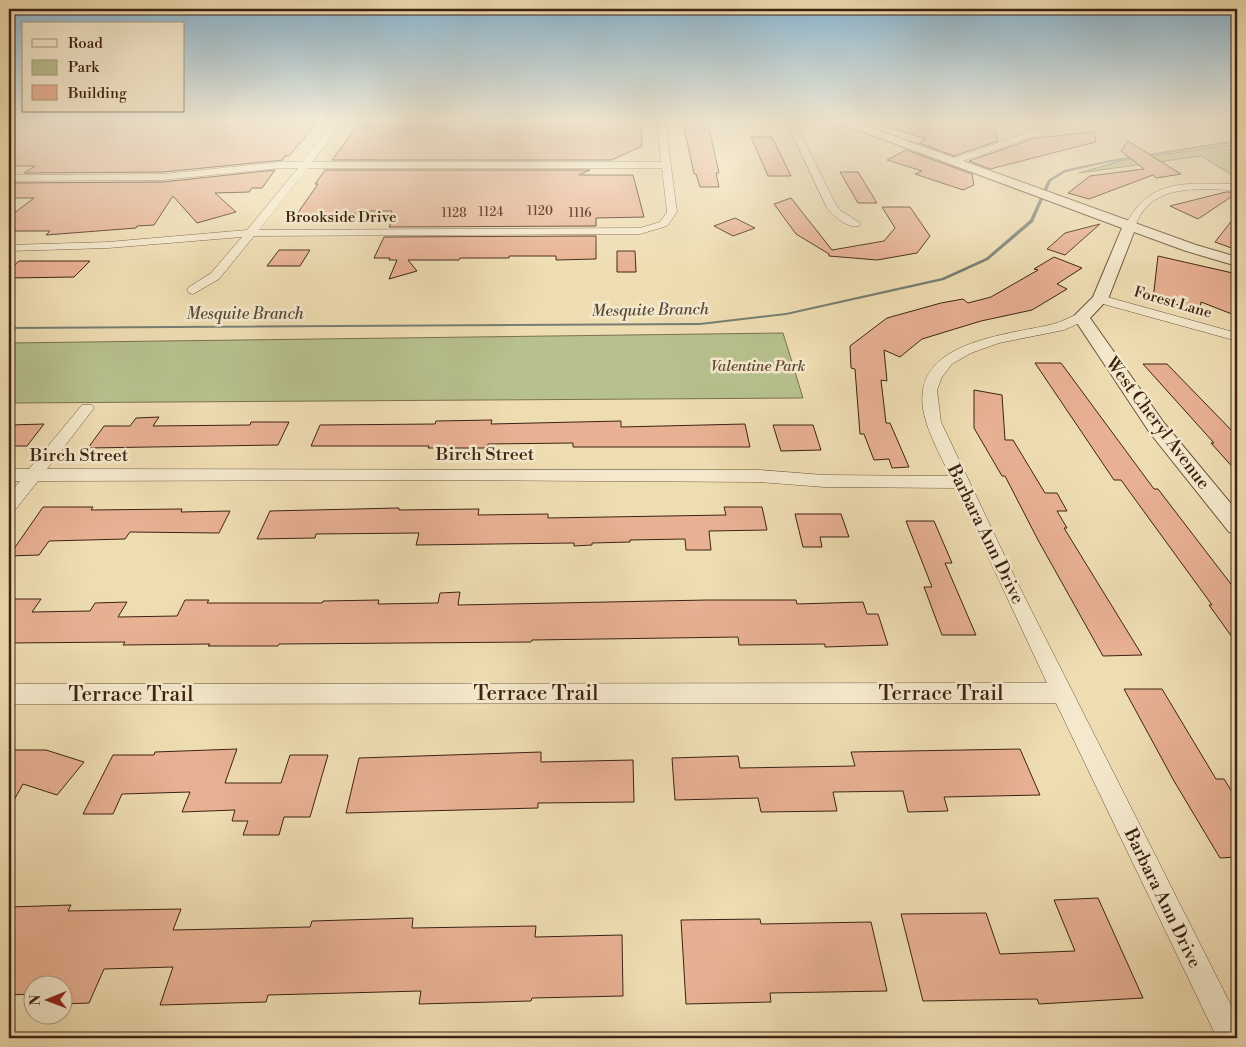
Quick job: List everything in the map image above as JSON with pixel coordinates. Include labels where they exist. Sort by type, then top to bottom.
[{"type":"street","points":[[9,178],[163,177],[232,170]]},
{"type":"street","points":[[193,290],[215,276],[301,170]]},
{"type":"street","name":"Brookside Drive","points":[[9,248],[108,245],[252,232],[640,231],[666,223],[671,218],[672,212],[667,170]]},
{"type":"street","points":[[813,170],[831,206],[837,213],[855,224]]},
{"type":"street","points":[[978,170],[1190,248],[1237,262]]},
{"type":"street","name":"Barbara Ann Drive","points":[[1232,1038],[960,482],[933,422],[930,390],[935,376],[947,361],[966,350],[996,340],[1059,327],[1081,317],[1100,299],[1130,226],[1140,208],[1148,200],[1167,190],[1237,187]]},
{"type":"street","name":"Forest Lane","points":[[1100,299],[1237,337]]},
{"type":"street","name":"West Cheryl Avenue","points":[[1081,317],[1157,428],[1237,526]]},
{"type":"street","points":[[9,506],[87,408]]},
{"type":"street","name":"Birch Street","points":[[9,475],[438,474],[760,476],[824,481],[960,482]]},
{"type":"street","name":"Terrace Trail","points":[[9,694],[1064,693]]},
{"type":"green space","points":[[1090,170],[1102,170],[1079,173]]},
{"type":"green space","points":[[1224,170],[1237,170],[1237,178]]},
{"type":"green space","name":"Valentine Park","points":[[783,333],[803,398],[9,403],[9,343]]},
{"type":"building","points":[[29,170],[184,170],[163,172],[24,173]]},
{"type":"building","points":[[275,170],[262,188],[252,188],[249,192],[215,193],[236,212],[197,223],[173,196],[154,225],[46,235],[50,231],[9,231],[9,217],[34,198],[9,198],[9,183],[163,182]]},
{"type":"building","points":[[325,170],[590,170],[579,175],[633,175],[644,217],[596,218],[596,226],[389,227],[394,216],[390,216],[392,211],[357,211],[354,216],[295,217],[318,184],[315,184]]},
{"type":"building","points":[[693,170],[718,170],[719,173],[716,173],[719,187],[700,187],[696,174],[694,174]]},
{"type":"building","points":[[765,170],[788,170],[791,176],[768,176]]},
{"type":"building","points":[[918,170],[961,170],[972,174],[974,185],[963,190],[915,174],[922,171]]},
{"type":"building","points":[[1137,170],[1174,170],[1181,174],[1156,178],[1153,175],[1089,199],[1068,193],[1090,176]]},
{"type":"building","points":[[840,172],[858,172],[877,203],[858,203]]},
{"type":"building","points":[[1226,192],[1237,193],[1198,219],[1170,206]]},
{"type":"building","points":[[791,198],[832,250],[884,241],[895,228],[882,207],[910,207],[930,236],[917,253],[877,260],[829,256],[829,254],[796,234],[774,204]]},
{"type":"building","points":[[1237,214],[1237,250],[1215,242]]},
{"type":"building","points":[[735,218],[755,228],[733,236],[714,226]]},
{"type":"building","points":[[1100,224],[1065,255],[1047,249],[1065,233]]},
{"type":"building","points":[[596,236],[596,259],[556,260],[556,256],[509,256],[509,258],[460,258],[459,260],[408,260],[417,271],[389,279],[397,260],[374,258],[384,237]]},
{"type":"building","points":[[279,250],[310,250],[300,266],[267,266]]},
{"type":"building","points":[[617,251],[635,251],[636,272],[617,272]]},
{"type":"building","points":[[1158,256],[1237,274],[1237,316],[1201,302],[1200,310],[1153,299]]},
{"type":"building","points":[[1054,257],[1082,268],[1057,284],[1067,289],[1032,310],[981,321],[922,339],[900,357],[884,350],[887,381],[881,380],[886,423],[890,423],[909,467],[892,468],[889,459],[874,460],[864,434],[860,434],[855,369],[851,368],[850,346],[887,318],[941,303],[963,299],[968,303],[991,297],[1038,270],[1034,269]]},
{"type":"building","points":[[19,261],[90,261],[74,277],[9,278],[9,270]]},
{"type":"building","points":[[1035,363],[1061,363],[1154,489],[1158,489],[1237,592],[1237,644],[1209,605],[1212,605],[1121,480],[1114,480]]},
{"type":"building","points":[[1143,364],[1167,364],[1237,436],[1237,472],[1211,443],[1214,443]]},
{"type":"building","points":[[974,390],[1002,395],[1005,440],[1013,440],[1045,493],[1057,493],[1067,511],[1057,511],[1067,528],[1064,528],[1142,655],[1103,656],[1038,540],[1005,476],[1002,476],[974,428]]},
{"type":"building","points":[[159,417],[153,426],[250,425],[251,422],[289,422],[278,445],[88,448],[104,426],[130,426],[136,418]]},
{"type":"building","points":[[492,420],[491,424],[621,421],[621,427],[745,424],[750,447],[573,447],[573,443],[488,444],[487,448],[311,446],[320,425],[435,424],[436,421]]},
{"type":"building","points":[[44,424],[27,446],[9,446],[9,425]]},
{"type":"building","points":[[773,425],[813,425],[821,450],[781,451]]},
{"type":"building","points":[[43,507],[93,507],[91,510],[182,509],[181,512],[230,511],[219,533],[130,532],[125,539],[49,541],[39,555],[9,556]]},
{"type":"building","points":[[724,507],[762,507],[767,530],[709,531],[711,550],[686,550],[685,539],[630,540],[630,542],[592,543],[592,545],[574,546],[574,543],[416,545],[419,533],[316,534],[315,538],[257,539],[270,511],[399,508],[399,510],[479,509],[478,515],[548,514],[548,518],[726,515]]},
{"type":"building","points":[[795,514],[841,514],[849,537],[820,537],[822,547],[803,547]]},
{"type":"building","points":[[906,521],[934,521],[952,563],[945,563],[976,635],[942,635],[924,587],[932,587]]},
{"type":"building","points":[[460,592],[458,605],[707,600],[796,600],[797,604],[863,602],[867,614],[878,614],[888,645],[825,647],[825,644],[739,645],[738,637],[532,640],[531,642],[279,644],[278,646],[208,646],[210,644],[123,645],[125,642],[9,643],[9,599],[41,599],[32,612],[90,611],[95,603],[127,602],[118,617],[177,616],[185,600],[209,600],[207,603],[322,603],[323,601],[379,600],[378,604],[438,603],[440,593]]},
{"type":"building","points":[[1124,689],[1162,689],[1216,779],[1224,779],[1237,800],[1237,857],[1220,858],[1174,781]]},
{"type":"building","points":[[237,749],[225,783],[281,783],[290,755],[328,755],[310,817],[284,817],[279,835],[243,835],[248,821],[232,821],[235,810],[182,812],[190,792],[122,794],[113,814],[83,814],[113,755],[154,755],[155,752]]},
{"type":"building","points":[[1020,749],[1040,795],[944,797],[948,811],[908,812],[903,791],[833,792],[837,811],[761,812],[758,798],[675,800],[672,758],[738,756],[740,768],[855,766],[851,752]]},
{"type":"building","points":[[9,750],[46,750],[84,762],[57,795],[23,784],[9,809]]},
{"type":"building","points":[[541,752],[541,762],[633,760],[634,802],[538,803],[538,808],[346,813],[359,758]]},
{"type":"building","points":[[1098,898],[1143,998],[1039,1004],[1037,999],[923,1001],[901,914],[986,913],[1000,954],[1075,951],[1054,900]]},
{"type":"building","points":[[71,905],[68,911],[181,909],[173,930],[310,927],[312,921],[413,918],[412,928],[536,926],[535,937],[622,935],[623,996],[532,998],[531,1001],[419,1004],[421,991],[268,995],[266,1002],[160,1005],[173,967],[104,969],[89,1003],[72,1004],[72,974],[22,974],[22,994],[9,995],[9,907]]},
{"type":"building","points":[[760,919],[761,924],[871,922],[887,991],[770,993],[771,1002],[686,1004],[681,920]]},
{"type":"waterway","name":"Mesquite Branch","points":[[9,328],[700,324],[786,314],[943,279],[987,259],[1032,221],[1050,180],[1070,170]]}]
